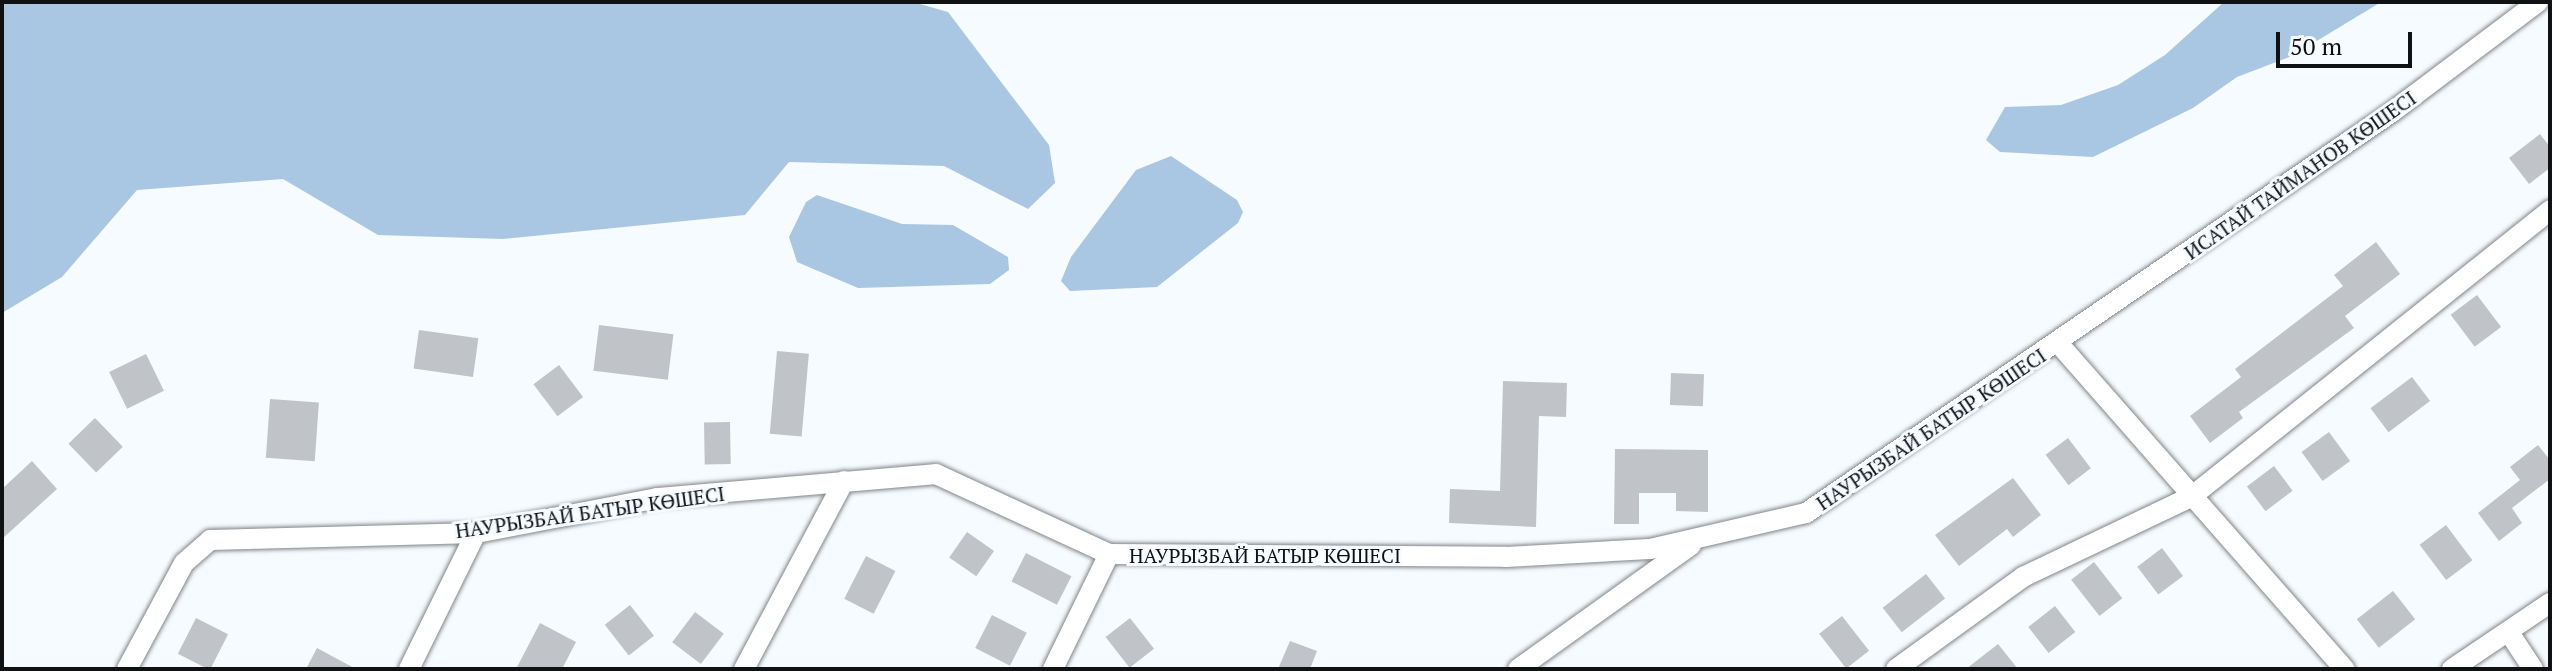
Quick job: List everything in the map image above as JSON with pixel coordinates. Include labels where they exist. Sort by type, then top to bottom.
[{"type":"street","name":"ИСАТАЙ ТАЙМАНОВ КӨШЕСІ","points":[[2059,344],[2538,2]]},
{"type":"street","points":[[1896,669],[2023,577],[2191,497],[2550,210]]},
{"type":"street","points":[[2059,344],[2345,669]]},
{"type":"street","name":"НАУРЫЗБАЙ БАТЫР КӨШЕСІ","points":[[127,669],[184,563],[210,540],[476,533],[657,498],[844,481],[936,474],[1109,554],[1506,557],[1694,543],[1806,513],[2059,344]]},
{"type":"street","points":[[744,669],[844,481]]},
{"type":"street","points":[[409,669],[476,533]]},
{"type":"street","points":[[1518,669],[1694,543]]},
{"type":"street","points":[[1053,669],[1109,554]]},
{"type":"street","points":[[2452,669],[2510,634],[2550,603]]},
{"type":"street","points":[[2510,634],[2533,669]]},
{"type":"water","points":[[2,2],[913,2],[948,12],[1049,145],[1055,183],[1028,209],[944,166],[789,162],[745,215],[503,239],[378,235],[283,179],[137,190],[62,277],[2,313]]},
{"type":"water","points":[[2224,2],[2381,2],[2292,56],[2237,77],[2193,108],[2093,157],[2000,152],[1986,140],[2005,107],[2061,105],[2118,85],[2165,55]]},
{"type":"water","points":[[1171,156],[1237,200],[1243,212],[1238,223],[1157,287],[1070,291],[1061,281],[1071,257],[1136,170]]},
{"type":"water","points":[[817,195],[902,224],[953,225],[1008,257],[1009,270],[990,284],[858,288],[797,262],[789,237],[806,202]]},
{"type":"building","points":[[2540,134],[2550,147],[2550,168],[2529,184],[2509,158]]},
{"type":"building","points":[[2376,242],[2400,274],[2345,316],[2354,328],[2239,412],[2243,418],[2210,443],[2190,416],[2241,377],[2235,369],[2343,286],[2334,275]]},
{"type":"building","points":[[2477,295],[2501,327],[2475,347],[2451,315]]},
{"type":"building","points":[[599,325],[673,334],[668,380],[593,371]]},
{"type":"building","points":[[419,330],[478,338],[473,377],[414,369]]},
{"type":"building","points":[[777,351],[809,354],[802,436],[770,434]]},
{"type":"building","points":[[146,354],[164,391],[127,409],[109,372]]},
{"type":"building","points":[[559,365],[583,397],[558,416],[533,384]]},
{"type":"building","points":[[1671,373],[1704,374],[1703,406],[1670,405]]},
{"type":"building","points":[[2412,377],[2430,401],[2389,432],[2370,408]]},
{"type":"building","points":[[1503,381],[1567,383],[1566,417],[1539,416],[1536,527],[1449,523],[1450,489],[1500,491]]},
{"type":"building","points":[[270,399],[319,402],[315,461],[266,458]]},
{"type":"building","points":[[95,418],[123,447],[96,472],[68,444]]},
{"type":"building","points":[[704,422],[730,422],[731,464],[705,464]]},
{"type":"building","points":[[2329,432],[2350,461],[2323,481],[2301,452]]},
{"type":"building","points":[[2068,438],[2091,468],[2069,485],[2046,455]]},
{"type":"building","points":[[2538,445],[2550,460],[2550,479],[2512,508],[2522,523],[2499,541],[2478,513],[2520,480],[2510,467]]},
{"type":"building","points":[[1615,449],[1708,450],[1708,512],[1676,511],[1676,493],[1639,493],[1639,524],[1614,524]]},
{"type":"building","points":[[32,461],[57,489],[2,539],[2,489]]},
{"type":"building","points":[[2274,466],[2293,491],[2266,511],[2247,486]]},
{"type":"building","points":[[2013,478],[2041,515],[2013,537],[2007,529],[1959,566],[1935,535]]},
{"type":"building","points":[[2446,525],[2472,560],[2446,580],[2420,545]]},
{"type":"building","points":[[967,532],[994,551],[976,576],[949,557]]},
{"type":"building","points":[[2162,548],[2183,576],[2158,595],[2137,567]]},
{"type":"building","points":[[1026,553],[1071,576],[1057,605],[1011,582]]},
{"type":"building","points":[[866,556],[895,571],[874,614],[844,599]]},
{"type":"building","points":[[2094,562],[2122,598],[2099,616],[2071,580]]},
{"type":"building","points":[[1926,574],[1945,598],[1902,632],[1883,608]]},
{"type":"building","points":[[2393,591],[2415,619],[2379,648],[2357,619]]},
{"type":"building","points":[[630,605],[654,636],[629,655],[605,625]]},
{"type":"building","points":[[2055,606],[2075,632],[2049,653],[2028,627]]},
{"type":"building","points":[[695,612],[724,634],[701,664],[672,642]]},
{"type":"building","points":[[992,615],[1027,633],[1010,666],[975,648]]},
{"type":"building","points":[[1842,616],[1869,651],[1846,669],[1819,634]]},
{"type":"building","points":[[196,618],[228,634],[210,669],[178,654]]},
{"type":"building","points":[[1130,618],[1154,649],[1130,668],[1106,637]]},
{"type":"building","points":[[540,623],[576,642],[562,669],[516,669]]},
{"type":"building","points":[[1290,641],[1317,651],[1310,669],[1278,669]]},
{"type":"building","points":[[1998,644],[2018,669],[1966,669]]},
{"type":"building","points":[[317,648],[356,669],[306,669]]}]
